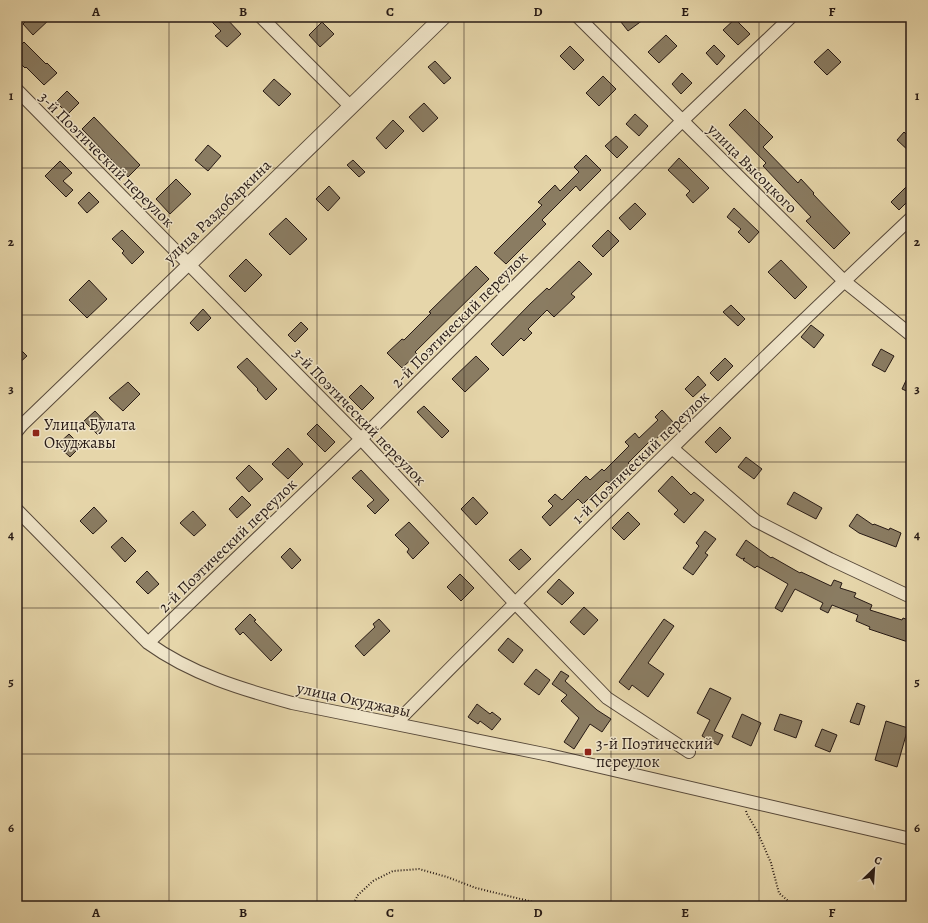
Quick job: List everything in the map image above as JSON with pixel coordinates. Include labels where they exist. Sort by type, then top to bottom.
[{"type":"street","points":[[260,17],[350,106]]},
{"type":"street","name":"улица Раздобаркина","points":[[19,425],[189,264],[443,17]]},
{"type":"street","name":"улица Высоцкого","points":[[578,17],[844,282],[911,335]]},
{"type":"street","name":"2-й Поэтический переулок","points":[[148,643],[361,439],[682,120],[791,17]]},
{"type":"street","name":"3-й Поэтический переулок","points":[[17,90],[361,439],[515,603],[607,698],[689,752]]},
{"type":"street","name":"1-й Поэтический переулок","points":[[396,723],[672,448],[911,218]]},
{"type":"street","points":[[672,448],[756,521],[830,560],[911,597]]},
{"type":"street","name":"улица Окуджавы","points":[[17,510],[148,643],[185,666],[216,679],[252,692],[292,703],[549,755],[746,800]]},
{"type":"street","points":[[746,800],[911,839]]},
{"type":"path","points":[[746,800],[747,814],[757,831],[771,863],[779,893],[794,906]]},
{"type":"path","points":[[352,906],[358,895],[373,881],[394,871],[419,869],[447,877],[476,888],[549,906]]},
{"type":"building","points":[[30,17],[52,17],[33,35],[23,24]]},
{"type":"building","points":[[207,17],[225,17],[241,34],[227,47],[215,36],[221,31]]},
{"type":"building","points":[[617,17],[647,17],[628,31]]},
{"type":"building","points":[[735,19],[750,34],[738,45],[723,30]]},
{"type":"building","points":[[322,22],[334,34],[320,47],[309,35]]},
{"type":"building","points":[[666,35],[677,46],[659,63],[648,52]]},
{"type":"building","points":[[24,42],[57,73],[44,85],[17,60],[17,49]]},
{"type":"building","points":[[714,45],[725,56],[717,65],[706,53]]},
{"type":"building","points":[[570,46],[584,60],[574,70],[560,56]]},
{"type":"building","points":[[828,49],[841,62],[827,75],[814,62]]},
{"type":"building","points":[[435,61],[451,78],[444,84],[428,67]]},
{"type":"building","points":[[682,73],[692,83],[681,94],[672,84]]},
{"type":"building","points":[[603,76],[616,89],[599,106],[586,93]]},
{"type":"building","points":[[274,79],[291,94],[279,106],[263,91]]},
{"type":"building","points":[[67,91],[79,103],[68,114],[56,102]]},
{"type":"building","points":[[424,103],[438,118],[423,132],[409,117]]},
{"type":"building","points":[[745,109],[773,137],[763,147],[798,183],[801,179],[850,233],[834,249],[806,221],[811,217],[763,166],[766,163],[729,125]]},
{"type":"building","points":[[635,114],[648,126],[639,136],[626,124]]},
{"type":"building","points":[[94,117],[140,165],[128,177],[82,129]]},
{"type":"building","points":[[393,120],[404,131],[386,149],[376,138]]},
{"type":"building","points":[[904,132],[911,139],[911,153],[897,140]]},
{"type":"building","points":[[616,136],[628,147],[617,158],[605,146]]},
{"type":"building","points":[[208,145],[221,156],[208,171],[195,160]]},
{"type":"building","points":[[586,155],[601,170],[580,191],[576,186],[542,220],[546,224],[506,264],[494,253],[542,205],[538,202],[555,185],[560,191],[579,172],[574,167]]},
{"type":"building","points":[[679,158],[709,188],[693,203],[686,195],[690,191],[668,170]]},
{"type":"building","points":[[353,160],[365,172],[359,177],[347,165]]},
{"type":"building","points":[[60,161],[72,173],[63,181],[73,190],[66,197],[45,176]]},
{"type":"building","points":[[176,179],[191,194],[170,214],[156,199]]},
{"type":"building","points":[[911,182],[911,198],[899,210],[891,202]]},
{"type":"building","points":[[329,186],[340,198],[328,211],[316,199]]},
{"type":"building","points":[[89,192],[99,202],[87,213],[78,203]]},
{"type":"building","points":[[635,203],[646,214],[630,230],[619,218]]},
{"type":"building","points":[[734,208],[759,232],[749,243],[738,232],[741,229],[727,217]]},
{"type":"building","points":[[286,218],[307,239],[290,255],[269,234]]},
{"type":"building","points":[[122,230],[144,252],[132,264],[122,253],[124,251],[112,239]]},
{"type":"building","points":[[608,230],[619,241],[603,257],[592,246]]},
{"type":"building","points":[[246,259],[262,275],[245,292],[229,276]]},
{"type":"building","points":[[781,260],[807,287],[795,299],[768,272]]},
{"type":"building","points":[[579,261],[592,274],[571,294],[575,297],[554,317],[547,310],[528,329],[532,333],[524,341],[521,338],[503,356],[491,344],[530,304],[547,288],[549,290]]},
{"type":"building","points":[[476,266],[489,279],[415,352],[417,354],[402,368],[387,353],[402,339],[404,340],[431,313],[429,312]]},
{"type":"building","points":[[89,280],[107,299],[87,318],[69,300]]},
{"type":"building","points":[[731,305],[745,319],[738,326],[723,312]]},
{"type":"building","points":[[203,309],[211,318],[198,331],[190,323]]},
{"type":"building","points":[[301,322],[308,329],[295,342],[288,335]]},
{"type":"building","points":[[811,325],[824,335],[814,348],[801,337]]},
{"type":"building","points":[[17,346],[27,356],[17,365]]},
{"type":"building","points":[[881,349],[894,356],[885,372],[872,365]]},
{"type":"building","points":[[476,356],[489,369],[465,392],[452,379]]},
{"type":"building","points":[[247,358],[277,389],[266,400],[257,390],[258,389],[237,367]]},
{"type":"building","points":[[725,358],[733,366],[718,381],[710,373]]},
{"type":"building","points":[[911,370],[911,393],[902,389]]},
{"type":"building","points":[[698,376],[706,385],[693,397],[685,389]]},
{"type":"building","points":[[128,382],[140,394],[123,411],[109,398]]},
{"type":"building","points":[[361,385],[374,398],[362,410],[349,397]]},
{"type":"building","points":[[424,406],[449,431],[442,438],[417,412]]},
{"type":"building","points":[[662,410],[674,423],[654,441],[652,439],[628,463],[632,466],[621,477],[619,474],[609,483],[606,481],[583,504],[578,499],[550,526],[542,517],[553,506],[548,501],[555,494],[562,500],[586,476],[590,480],[602,469],[604,471],[629,446],[625,442],[635,433],[639,438],[658,420],[655,417]]},
{"type":"building","points":[[95,411],[108,425],[98,435],[84,421]]},
{"type":"building","points":[[317,424],[335,442],[325,452],[307,434]]},
{"type":"building","points":[[720,427],[731,438],[716,453],[705,442]]},
{"type":"building","points":[[69,434],[81,446],[70,457],[57,445]]},
{"type":"building","points":[[288,448],[303,464],[288,479],[272,464]]},
{"type":"building","points":[[746,457],[762,469],[754,479],[738,467]]},
{"type":"building","points":[[249,465],[263,479],[249,492],[236,478]]},
{"type":"building","points":[[361,470],[389,500],[375,514],[367,506],[374,500],[352,478]]},
{"type":"building","points":[[672,476],[691,495],[694,492],[704,500],[684,523],[674,514],[678,510],[658,491]]},
{"type":"building","points":[[794,492],[822,508],[816,519],[787,504]]},
{"type":"building","points":[[242,496],[251,505],[237,518],[229,509]]},
{"type":"building","points":[[473,497],[488,513],[476,525],[461,509]]},
{"type":"building","points":[[94,507],[107,521],[93,534],[80,521]]},
{"type":"building","points":[[193,511],[206,525],[194,536],[180,523]]},
{"type":"building","points":[[628,512],[640,524],[624,540],[612,528]]},
{"type":"building","points":[[857,514],[873,525],[874,524],[889,530],[890,528],[901,533],[896,547],[859,533],[849,526]]},
{"type":"building","points":[[409,522],[429,543],[413,559],[407,552],[409,549],[395,535]]},
{"type":"building","points":[[705,531],[716,539],[705,553],[708,555],[693,575],[683,568],[699,546],[696,543]]},
{"type":"building","points":[[122,537],[136,551],[125,562],[111,547]]},
{"type":"building","points":[[746,540],[771,558],[772,557],[800,573],[801,572],[831,586],[834,580],[842,583],[840,588],[856,593],[854,597],[872,605],[870,610],[902,620],[903,618],[911,621],[911,643],[869,629],[870,627],[856,621],[858,615],[832,605],[828,613],[820,609],[823,603],[795,589],[782,612],[775,608],[788,584],[757,566],[755,568],[743,560],[745,558],[742,559],[736,555]]},
{"type":"building","points":[[290,548],[301,560],[292,569],[281,557]]},
{"type":"building","points":[[521,549],[531,559],[519,570],[509,560]]},
{"type":"building","points":[[147,571],[159,584],[148,594],[136,582]]},
{"type":"building","points":[[460,574],[474,588],[461,601],[447,587]]},
{"type":"building","points":[[559,579],[574,593],[562,605],[547,592]]},
{"type":"building","points":[[584,607],[598,620],[584,635],[570,622]]},
{"type":"building","points":[[250,614],[256,620],[254,621],[282,650],[271,661],[243,632],[240,635],[235,629]]},
{"type":"building","points":[[379,619],[390,631],[364,656],[355,646],[375,627],[373,624]]},
{"type":"building","points":[[664,619],[674,626],[648,663],[664,674],[648,697],[632,685],[629,690],[619,682]]},
{"type":"building","points":[[508,638],[523,650],[513,663],[498,650]]},
{"type":"building","points":[[536,669],[550,680],[539,695],[524,684]]},
{"type":"building","points":[[561,671],[569,676],[565,681],[597,710],[611,719],[602,732],[590,724],[574,749],[564,742],[579,718],[561,701],[567,695],[552,684]]},
{"type":"building","points":[[710,688],[731,698],[714,731],[723,735],[718,745],[702,736],[710,720],[697,713]]},
{"type":"building","points":[[857,703],[865,706],[859,725],[850,722]]},
{"type":"building","points":[[477,704],[490,714],[492,712],[501,719],[492,730],[480,721],[478,724],[468,717]]},
{"type":"building","points":[[742,714],[761,723],[751,746],[732,737]]},
{"type":"building","points":[[780,714],[802,721],[796,738],[774,730]]},
{"type":"building","points":[[886,721],[908,728],[897,767],[875,760]]},
{"type":"building","points":[[822,729],[837,735],[830,752],[815,746]]},
{"type":"place","name":"Улица Булата Окуджавы","points":[[36,433]]},
{"type":"place","name":"3-й Поэтический переулок","points":[[588,752]]}]
